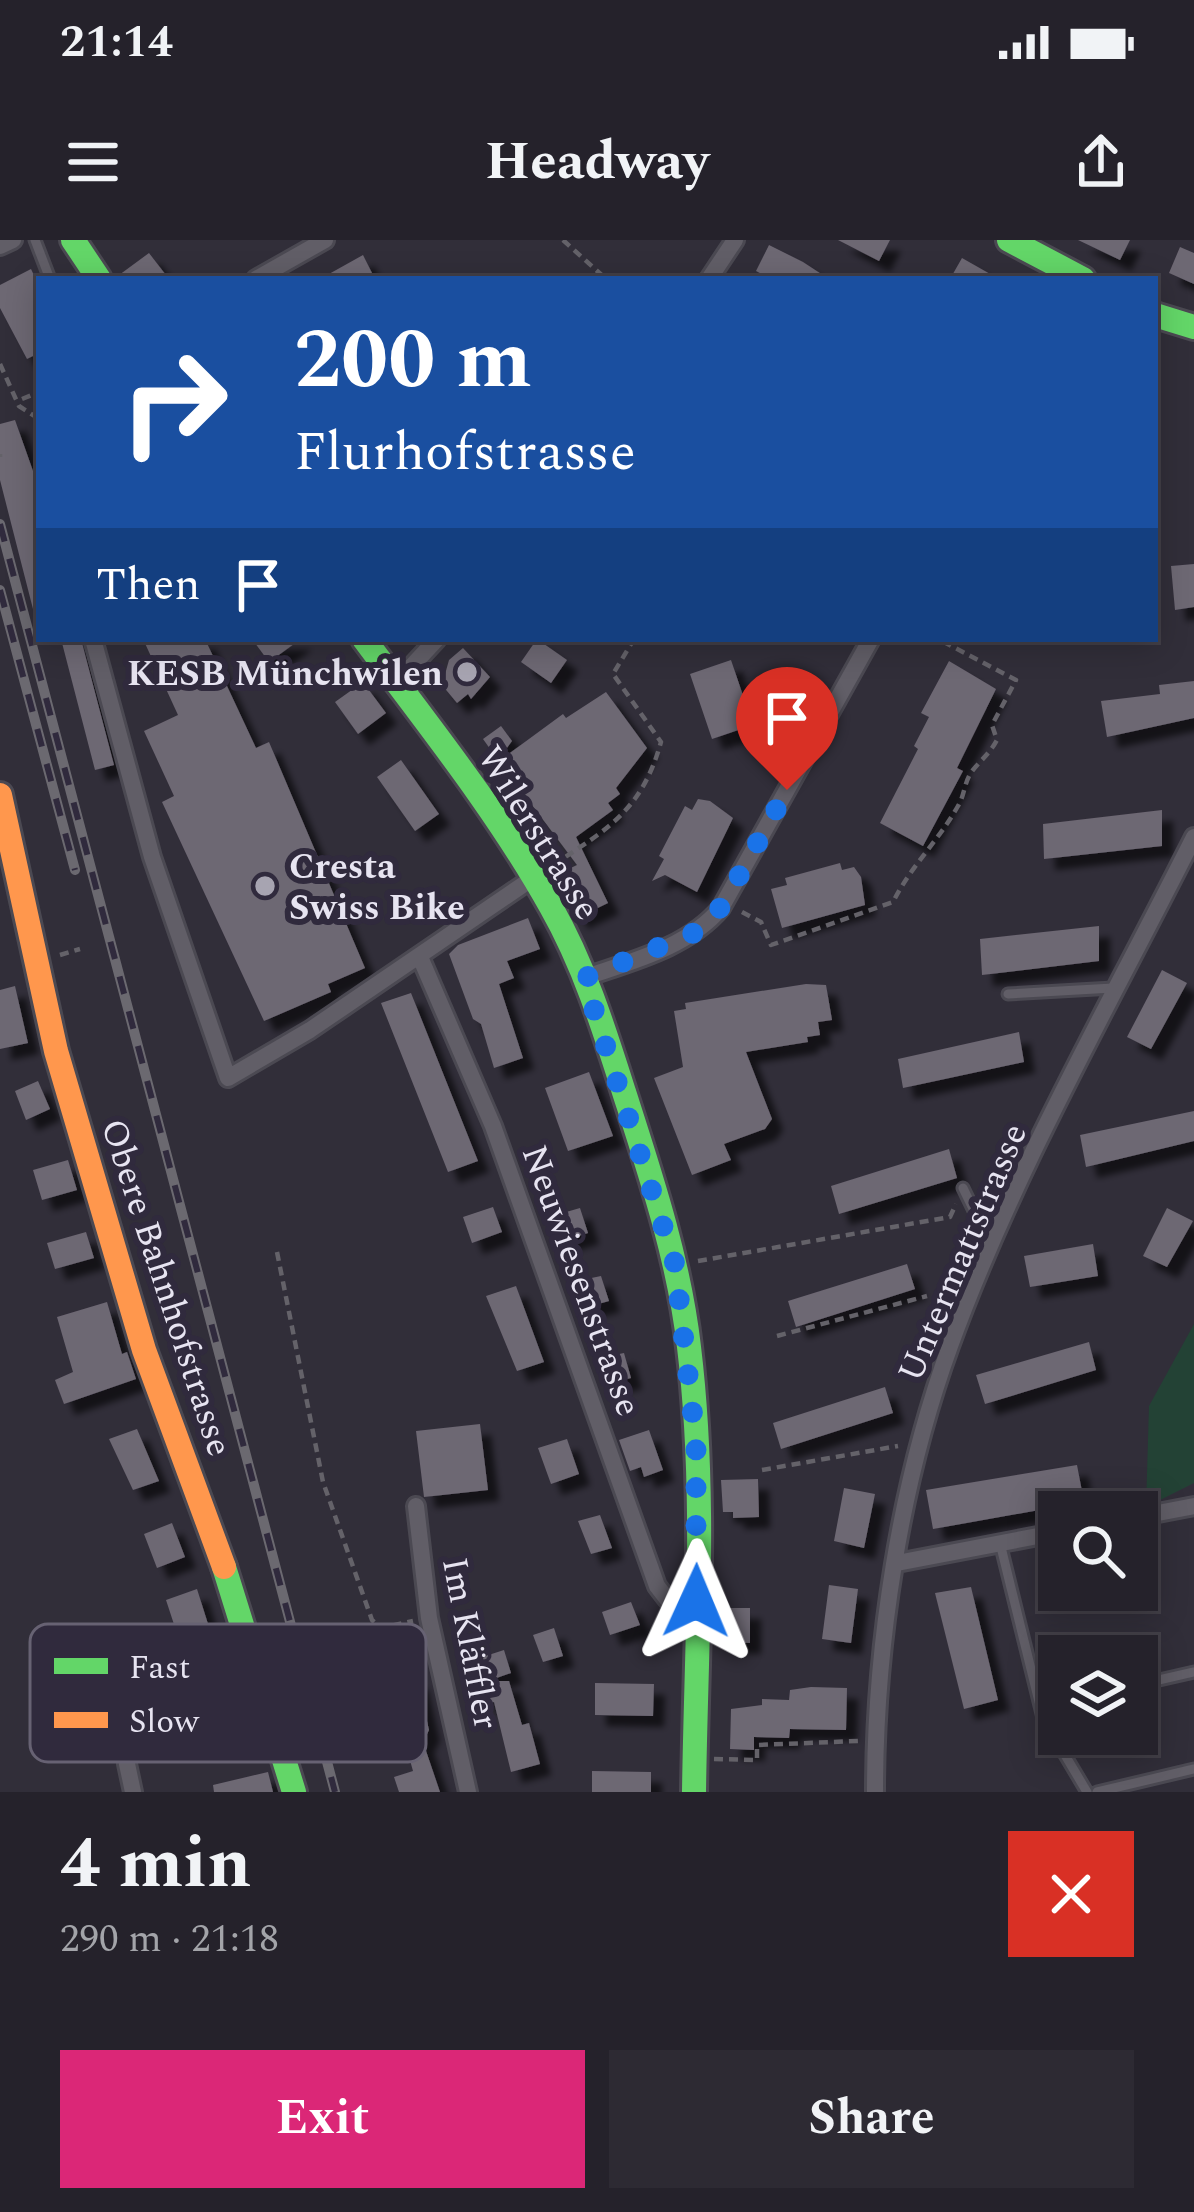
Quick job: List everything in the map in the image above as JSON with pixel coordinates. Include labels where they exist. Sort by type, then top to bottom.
[{"type":"main road","points":[[73,240],[97,276]]},
{"type":"main road","points":[[1009,240],[1036,246],[1079,276]]},
{"type":"main road","points":[[1158,316],[1194,327]]},
{"type":"main road","name":"Wilerstrasse","points":[[366,642],[533,878],[584,978],[675,1264],[696,1443],[694,1792]]},
{"type":"main road","name":"Obere Bahnhofstrasse","points":[[0,796],[56,1051],[143,1350],[243,1624]]},
{"type":"main road","name":"Obere Bahnhofstrasse","points":[[285,1762],[294,1792]]},
{"type":"street","points":[[0,246],[13,240]]},
{"type":"street","points":[[261,276],[325,240]]},
{"type":"street","points":[[711,276],[735,240]]},
{"type":"street","points":[[94,642],[152,857],[228,1078],[420,957],[533,878]]},
{"type":"street","points":[[396,683],[434,642]]},
{"type":"street","points":[[584,978],[703,929],[724,903],[870,642]]},
{"type":"street","name":"Untermattstrasse","points":[[875,1792],[877,1681],[921,1441],[950,1346],[998,1230],[1194,837]]},
{"type":"street","name":"Neuwiesenstrasse","points":[[420,957],[493,1126],[657,1586],[667,1599],[696,1601]]},
{"type":"street","points":[[1158,1512],[1194,1505]]},
{"type":"street","name":"Im Kläffler","points":[[416,1506],[429,1618],[468,1792]]},
{"type":"street","points":[[897,1563],[1038,1536]]},
{"type":"street","points":[[127,1764],[133,1792]]},
{"type":"lane","points":[[35,240],[49,276]]},
{"type":"lane","points":[[1008,994],[1118,988]]},
{"type":"lane","points":[[962,1188],[977,1217],[998,1230]]},
{"type":"lane","points":[[1000,1543],[1038,1698]]},
{"type":"lane","points":[[1158,1680],[1194,1672]]},
{"type":"lane","points":[[1065,1755],[1087,1792]]},
{"type":"lane","points":[[1097,1792],[1134,1788],[1194,1769]]},
{"type":"path","points":[[563,240],[603,276]]},
{"type":"path","points":[[0,364],[19,406],[36,417]]},
{"type":"path","points":[[22,400],[36,393]]},
{"type":"path","points":[[533,878],[620,821],[655,762],[661,742],[614,674],[632,642]]},
{"type":"path","points":[[724,903],[761,922],[771,945],[892,902],[914,859],[926,854],[959,806],[974,769],[991,752],[997,740],[992,725],[1016,680],[944,642]]},
{"type":"path","points":[[675,1264],[950,1217],[962,1188]]},
{"type":"path","points":[[277,1252],[323,1482],[377,1624]]},
{"type":"path","points":[[777,1336],[927,1296]]},
{"type":"path","points":[[762,1470],[891,1447]]},
{"type":"path","points":[[726,1759],[757,1760],[758,1745],[848,1740]]},
{"type":"path","points":[[127,1764],[136,1762]]},
{"type":"green space","points":[[1194,1324],[1194,1483],[1158,1501],[1158,1491],[1146,1491],[1149,1406]]},
{"type":"building","points":[[838,240],[890,240],[879,261]]},
{"type":"building","points":[[1078,240],[1130,240],[1120,260]]},
{"type":"building","points":[[769,245],[824,276],[765,276],[756,271]]},
{"type":"building","points":[[1180,247],[1194,253],[1194,284],[1169,273]]},
{"type":"building","points":[[149,253],[167,276],[118,276]]},
{"type":"building","points":[[363,255],[374,276],[325,276]]},
{"type":"building","points":[[962,258],[994,276],[952,276]]},
{"type":"building","points":[[31,269],[36,280],[36,354],[27,359],[0,308],[0,285]]},
{"type":"building","points":[[15,420],[36,480],[36,608],[0,480],[0,424]]},
{"type":"building","points":[[1194,564],[1194,607],[1175,610],[1171,566]]},
{"type":"building","points":[[62,642],[82,642],[114,765],[95,770]]},
{"type":"building","name":"Cresta Swiss Bike","points":[[144,642],[206,642],[256,748],[269,742],[365,968],[328,984],[331,992],[264,1021],[162,802],[174,796],[144,731],[178,715]]},
{"type":"building","points":[[254,642],[297,642],[269,662]]},
{"type":"building","points":[[535,642],[567,660],[551,683],[521,662]]},
{"type":"building","name":"KESB Münchwilen","points":[[463,648],[490,677],[471,699],[468,694],[457,703],[442,685],[449,660]]},
{"type":"building","points":[[731,660],[753,725],[712,739],[690,674]]},
{"type":"building","points":[[949,661],[996,689],[957,768],[963,771],[923,846],[880,823],[918,749],[914,746],[929,717],[921,713]]},
{"type":"building","points":[[1194,681],[1194,718],[1107,737],[1101,701],[1160,694],[1159,685]]},
{"type":"building","points":[[363,682],[386,713],[358,734],[335,702]]},
{"type":"building","points":[[606,692],[647,748],[616,788],[620,794],[608,803],[613,810],[576,837],[608,903],[577,918],[556,875],[577,865],[499,761],[563,714],[566,718]]},
{"type":"building","points":[[501,726],[512,741],[498,760],[483,739]]},
{"type":"building","points":[[401,760],[439,814],[415,831],[377,777]]},
{"type":"building","points":[[698,799],[710,801],[733,818],[697,892],[665,875],[652,881],[664,859],[659,856],[685,806],[692,810]]},
{"type":"building","points":[[1162,810],[1162,846],[1044,859],[1043,824]]},
{"type":"building","points":[[840,863],[842,870],[854,867],[861,877],[865,905],[782,928],[771,889],[787,885],[785,878]]},
{"type":"building","points":[[528,918],[540,949],[507,961],[514,978],[499,984],[523,1058],[494,1068],[481,1024],[473,1019],[449,954],[458,945]]},
{"type":"building","points":[[1099,926],[1099,961],[982,975],[980,939]]},
{"type":"building","points":[[1162,970],[1187,983],[1151,1049],[1127,1037]]},
{"type":"building","points":[[826,985],[832,1020],[818,1022],[820,1035],[807,1037],[808,1042],[746,1052],[772,1119],[765,1129],[724,1144],[731,1160],[692,1175],[654,1078],[683,1067],[674,1011],[686,1009],[685,1003]]},
{"type":"building","points":[[15,986],[28,1043],[0,1049],[0,990]]},
{"type":"building","points":[[411,993],[478,1161],[448,1172],[381,1003]]},
{"type":"building","points":[[1019,1032],[1024,1062],[903,1088],[898,1059]]},
{"type":"building","points":[[589,1072],[613,1136],[568,1151],[545,1088]]},
{"type":"building","points":[[38,1081],[50,1109],[26,1120],[15,1091]]},
{"type":"building","points":[[1194,1111],[1194,1141],[1086,1167],[1080,1135]]},
{"type":"building","points":[[949,1149],[957,1178],[839,1214],[831,1186]]},
{"type":"building","points":[[68,1160],[77,1190],[42,1200],[33,1170]]},
{"type":"building","points":[[493,1207],[502,1232],[472,1243],[463,1217]]},
{"type":"building","points":[[580,1208],[588,1233],[557,1243],[549,1217]]},
{"type":"building","points":[[1167,1208],[1193,1221],[1167,1267],[1143,1256]]},
{"type":"building","points":[[86,1232],[94,1258],[55,1269],[47,1243]]},
{"type":"building","points":[[1093,1244],[1098,1276],[1030,1287],[1024,1256]]},
{"type":"building","points":[[907,1264],[915,1289],[796,1327],[788,1301]]},
{"type":"building","points":[[601,1276],[609,1301],[584,1308],[577,1281]]},
{"type":"building","points":[[516,1286],[544,1362],[517,1371],[486,1296]]},
{"type":"building","points":[[107,1302],[122,1354],[127,1352],[136,1379],[64,1404],[55,1380],[73,1372],[57,1317]]},
{"type":"building","points":[[1089,1342],[1096,1370],[985,1404],[976,1375]]},
{"type":"building","points":[[624,1353],[631,1378],[607,1384],[600,1358]]},
{"type":"building","points":[[885,1387],[893,1413],[781,1449],[773,1423]]},
{"type":"building","points":[[480,1424],[488,1490],[424,1497],[416,1431]]},
{"type":"building","points":[[137,1429],[159,1481],[133,1490],[109,1439]]},
{"type":"building","points":[[649,1430],[663,1470],[644,1477],[641,1467],[630,1471],[619,1440]]},
{"type":"building","points":[[567,1439],[579,1474],[551,1484],[538,1448]]},
{"type":"building","points":[[1077,1465],[1082,1491],[1038,1491],[1038,1510],[933,1529],[926,1490]]},
{"type":"building","points":[[758,1479],[759,1517],[733,1518],[733,1512],[723,1512],[721,1480]]},
{"type":"building","points":[[844,1488],[875,1494],[864,1548],[834,1541]]},
{"type":"building","points":[[600,1515],[612,1548],[591,1554],[578,1521]]},
{"type":"building","points":[[172,1523],[185,1557],[157,1568],[144,1534]]},
{"type":"building","points":[[829,1585],[858,1589],[851,1643],[822,1639]]},
{"type":"building","points":[[971,1587],[998,1700],[964,1709],[935,1593]]},
{"type":"building","points":[[197,1589],[208,1624],[174,1624],[166,1600]]},
{"type":"building","points":[[631,1602],[640,1625],[610,1635],[602,1612]]},
{"type":"building","points":[[727,1608],[750,1608],[750,1643],[727,1642]]},
{"type":"building","points":[[554,1628],[563,1656],[543,1662],[533,1635]]},
{"type":"building","points":[[504,1650],[511,1673],[488,1681],[509,1681],[522,1725],[529,1723],[540,1764],[511,1772],[494,1702],[486,1704],[480,1684],[463,1678],[460,1667],[466,1656],[473,1660]]},
{"type":"building","points":[[595,1683],[654,1684],[653,1716],[595,1715]]},
{"type":"building","points":[[847,1688],[846,1730],[790,1729],[789,1738],[754,1737],[754,1750],[730,1749],[731,1709],[762,1705],[762,1699],[789,1700],[790,1690]]},
{"type":"building","points":[[426,1751],[440,1792],[399,1792],[394,1777],[413,1771],[410,1762],[426,1762]]},
{"type":"building","points":[[592,1771],[651,1772],[651,1792],[592,1792]]},
{"type":"building","points":[[268,1772],[273,1792],[214,1792],[213,1785]]},
{"type":"railway","points":[[0,524],[291,1624]]},
{"type":"railway","points":[[0,590],[75,870]]},
{"type":"railway","points":[[327,1762],[335,1792]]},
{"type":"traffic: fast","points":[[73,240],[97,276]]},
{"type":"traffic: fast","points":[[1009,240],[1077,276]]},
{"type":"traffic: fast","points":[[1158,316],[1194,327]]},
{"type":"traffic: fast","points":[[366,642],[486,803],[563,929],[601,1021],[663,1218],[684,1315],[698,1458],[694,1792]]},
{"type":"traffic: fast","points":[[224,1567],[242,1624]]},
{"type":"traffic: fast","points":[[285,1762],[294,1792]]},
{"type":"traffic: slow","points":[[0,795],[56,1051],[144,1350],[224,1567]]},
{"type":"place","name":"KESB Münchwilen","points":[[467,672]]},
{"type":"place","name":"Cresta Swiss Bike","points":[[265,886]]},
{"type":"route","points":[[696,1601],[696,1443],[675,1264],[615,1062],[584,978],[703,929],[724,903],[787,790]]}]
